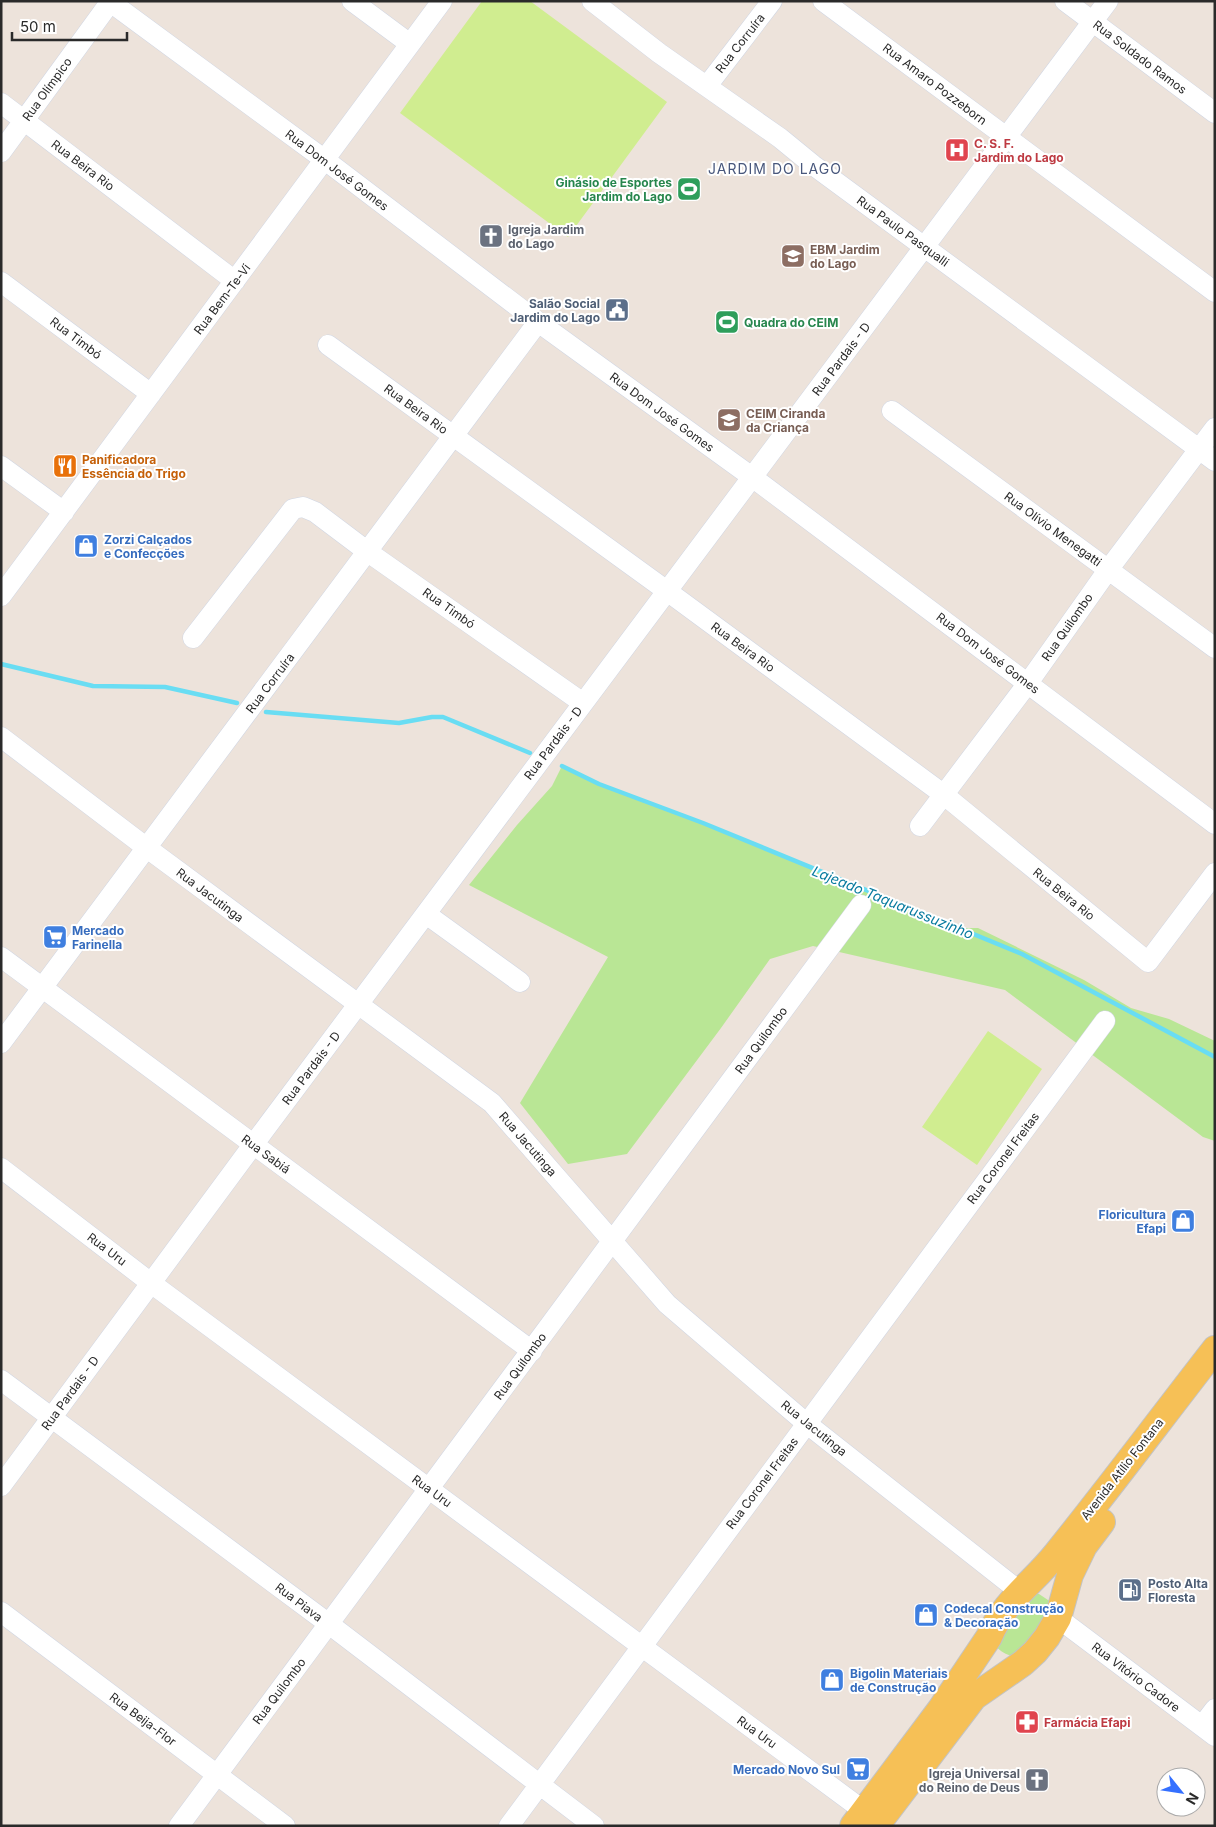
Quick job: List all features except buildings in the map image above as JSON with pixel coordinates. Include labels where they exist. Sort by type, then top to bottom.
[{"type":"main road","name":"Avenida Atílio Fontana","points":[[1022,1588],[1054,1556],[1215,1349]]},
{"type":"main road","name":"Avenida Atílio Fontana","points":[[1060,1613],[1070,1575],[1084,1546],[1215,1374]]},
{"type":"main road","points":[[1033,1583],[1045,1586],[1054,1592],[1059,1599],[1060,1613],[1047,1637],[1035,1652],[974,1697],[864,1821],[989,1637],[993,1626],[1022,1588],[1033,1583]]},
{"type":"main road","points":[[989,1637],[990,1647],[995,1653],[1014,1664],[1023,1662]]},
{"type":"street","points":[[352,1],[410,44]]},
{"type":"street","name":"Rua Bem-Te-Vi","points":[[1,596],[442,1]]},
{"type":"street","name":"Rua Paulo Pasqualli","points":[[592,1],[659,53],[780,138],[813,165],[1207,456]]},
{"type":"street","name":"Rua Corruíra","points":[[707,86],[772,1]]},
{"type":"street","name":"Rua Amaro Pozzeborn","points":[[823,1],[1215,292]]},
{"type":"street","name":"Rua Soldado Ramos","points":[[1065,1],[1215,113]]},
{"type":"street","name":"Rua Pardais - D","points":[[1,1486],[253,1144],[359,1005],[1108,1]]},
{"type":"street","name":"Rua Olímpico","points":[[1,152],[110,2]]},
{"type":"street","name":"Rua Dom José Gomes","points":[[110,2],[325,160],[538,322],[752,477],[1215,824]]},
{"type":"street","name":"Rua Beira Rio","points":[[1,103],[235,281]]},
{"type":"street","name":"Rua Timbó","points":[[1,282],[151,394]]},
{"type":"street","name":"Rua Corruíra","points":[[1,1043],[538,322]]},
{"type":"street","name":"Rua Beira Rio","points":[[328,345],[943,794],[1148,962],[1215,872]]},
{"type":"street","name":"Rua Olívio Menegatti","points":[[892,411],[1215,648]]},
{"type":"street","name":"Rua Quilombo","points":[[920,826],[1028,683],[1108,570],[1207,456],[1215,428]]},
{"type":"street","points":[[1,466],[64,512]]},
{"type":"street","name":"Rua Timbó","points":[[193,638],[293,509],[303,507],[315,512],[368,552],[583,703]]},
{"type":"street","name":"Rua Jacutinga","points":[[1,737],[147,848],[492,1103],[667,1304],[806,1423],[1022,1588]]},
{"type":"street","name":"Rua Quilombo","points":[[178,1826],[861,905]]},
{"type":"street","points":[[426,914],[520,982]]},
{"type":"street","name":"Rua Sabiá","points":[[1,957],[532,1351]]},
{"type":"street","name":"Rua Coronel Freitas","points":[[509,1826],[1105,1021]]},
{"type":"street","name":"Rua Uru","points":[[1,1168],[151,1283],[641,1647],[864,1821]]},
{"type":"street","name":"Rua Piava","points":[[1,1380],[329,1624],[594,1826]]},
{"type":"street","name":"Rua Beija-Flor","points":[[1,1612],[284,1826]]},
{"type":"street","name":"Rua Vitório Cadore","points":[[1060,1613],[1208,1731]]},
{"type":"street","points":[[1208,1731],[1215,1709]]},
{"type":"green space","points":[[482,1],[530,1],[667,102],[568,237],[400,113]]},
{"type":"green space","points":[[562,766],[599,784],[703,823],[960,928],[978,928],[1084,980],[1131,1008],[1169,1019],[1215,1041],[1215,1141],[1203,1137],[1005,990],[813,946],[770,959],[627,1154],[568,1164],[520,1103],[608,957],[469,885],[517,825],[552,786]]},
{"type":"green space","points":[[988,1031],[1042,1069],[977,1165],[922,1127]]},
{"type":"green space","points":[[1031,1594],[1039,1594],[1051,1602],[1042,1633],[1011,1656],[1001,1651],[994,1644]]},
{"type":"waterway","name":"Lajeado Taquarussuzinho","points":[[1,664],[93,686],[165,687],[237,703]]},
{"type":"waterway","name":"Lajeado Taquarussuzinho","points":[[266,712],[399,723],[443,717],[530,753]]},
{"type":"waterway","name":"Lajeado Taquarussuzinho","points":[[562,766],[599,784],[703,823],[1022,954],[1215,1057]]},
{"type":"place","name":"C. S. F. Jardim do Lago","points":[[957,150]]},
{"type":"place","name":"Ginásio de Esportes Jardim do Lago","points":[[689,189]]},
{"type":"place","name":"Igreja Jardim do Lago","points":[[491,236]]},
{"type":"place","name":"EBM Jardim do Lago","points":[[793,256]]},
{"type":"place","name":"Salão Social Jardim do Lago","points":[[617,310]]},
{"type":"place","name":"Quadra do CEIM","points":[[727,322]]},
{"type":"place","name":"CEIM Ciranda da Criança","points":[[729,420]]},
{"type":"place","name":"Panificadora Essência do Trigo","points":[[65,466]]},
{"type":"place","name":"Zorzi Calçados e Confecções","points":[[86,546]]},
{"type":"place","name":"Mercado Farinella","points":[[55,937]]},
{"type":"place","name":"Floricultura Efapi","points":[[1183,1221]]},
{"type":"place","name":"Posto Alta Floresta","points":[[1130,1590]]},
{"type":"place","name":"Codecal Construção & Decoração","points":[[926,1615]]},
{"type":"place","name":"Bigolin Materiais de Construção","points":[[832,1680]]},
{"type":"place","name":"Farmácia Efapi","points":[[1027,1722]]},
{"type":"place","name":"Mercado Novo Sul","points":[[858,1769]]},
{"type":"place","name":"Igreja Universal do Reino de Deus","points":[[1037,1780]]},
{"type":"district","name":"JARDIM DO LAGO","points":[[775,168]]}]
